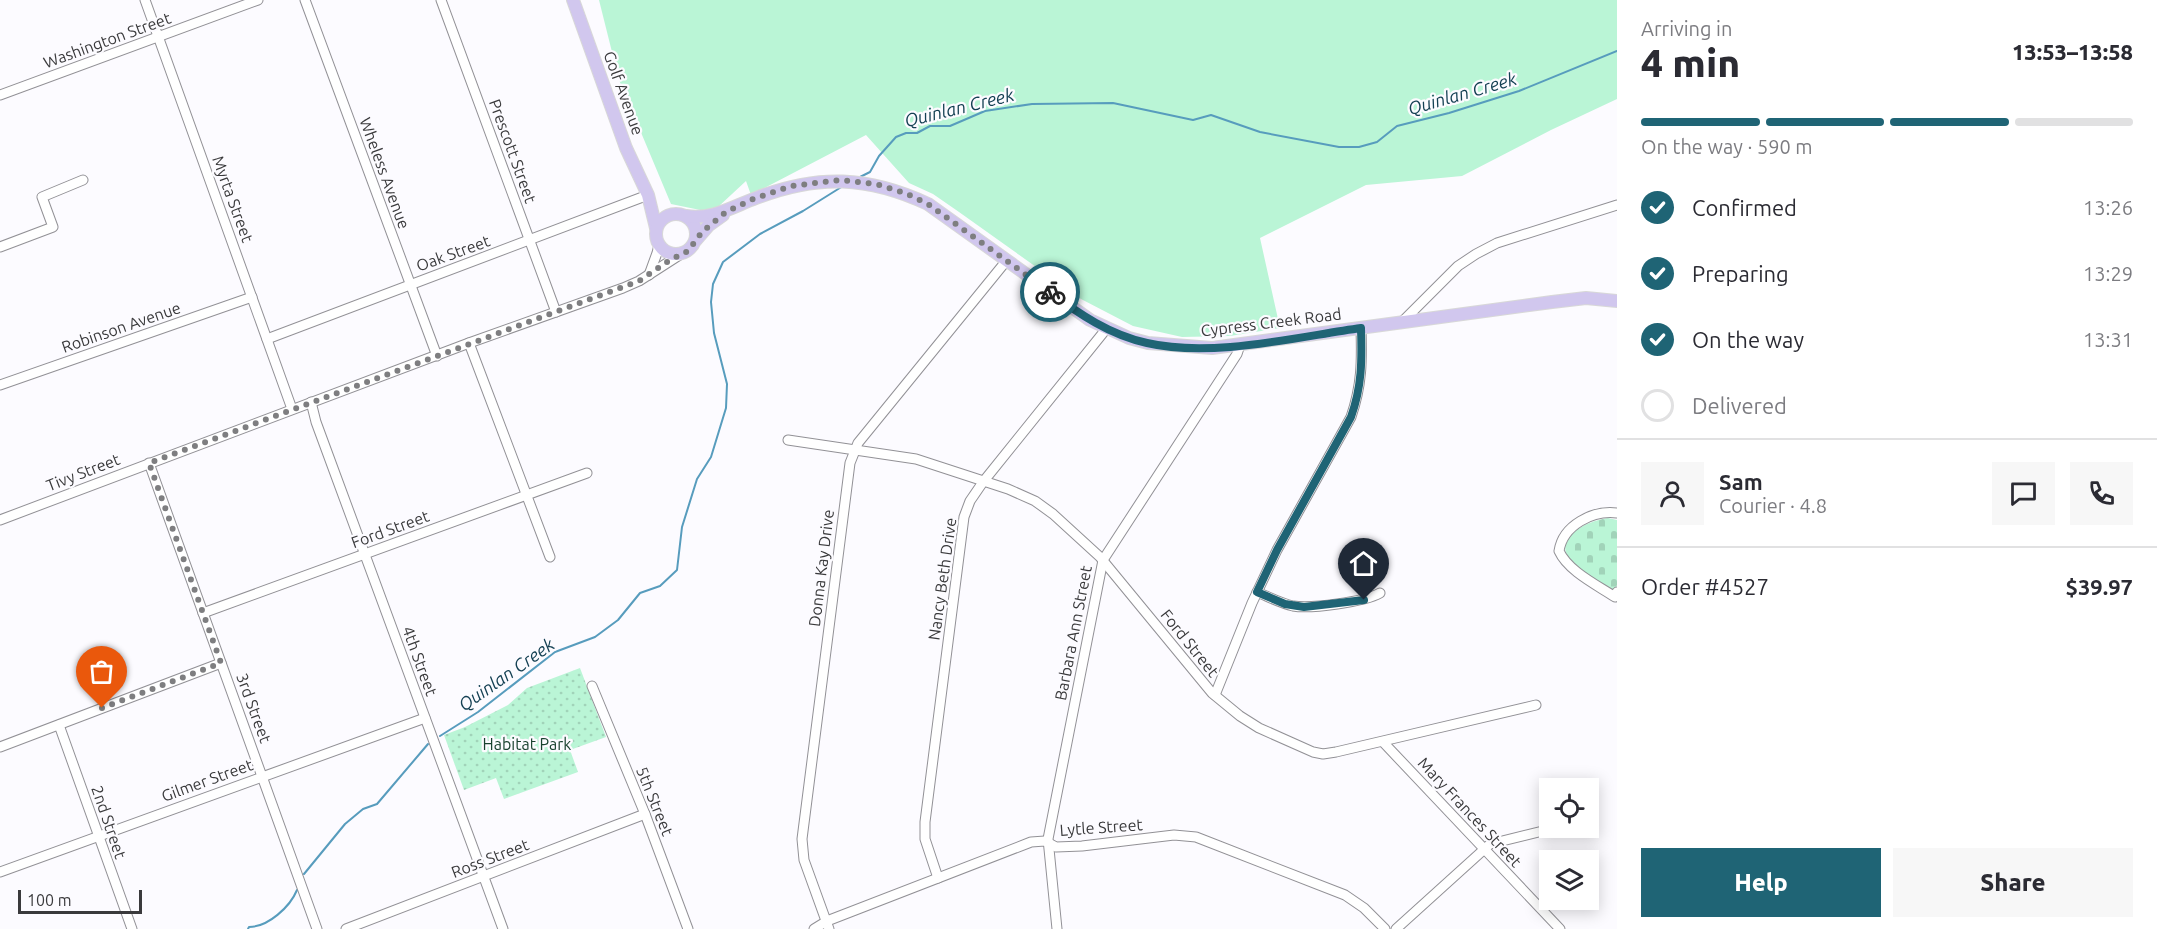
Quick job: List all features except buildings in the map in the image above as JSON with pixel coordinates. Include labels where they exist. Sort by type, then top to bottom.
[{"type":"main road","name":"Golf Avenue","points":[[573,0],[626,148],[648,195],[656,228]]},
{"type":"main road","name":"Cypress Creek Road","points":[[686,216],[698,218],[726,212],[773,192],[816,182],[840,180],[862,182],[905,193],[928,204],[1070,308],[1129,338],[1164,345],[1212,348],[1586,298],[1617,301]]},
{"type":"main road","name":"Golf Avenue","points":[[648,195],[673,214]]},
{"type":"main road","name":"Cypress Creek Road","points":[[696,240],[709,225],[726,212]]},
{"type":"main road","points":[[673,214],[686,216],[696,228],[696,240],[693,246],[681,254],[668,253],[658,245],[656,228],[664,218],[673,214]]},
{"type":"street","name":"Myrta Street","points":[[145,0],[292,409]]},
{"type":"street","name":"Washington Street","points":[[0,95],[258,0]]},
{"type":"street","name":"Wheless Avenue","points":[[305,0],[436,356]]},
{"type":"street","name":"Prescott Street","points":[[441,0],[556,312]]},
{"type":"street","points":[[0,247],[52,227],[42,197],[83,180]]},
{"type":"street","name":"Oak Street","points":[[267,339],[648,195]]},
{"type":"street","points":[[1402,322],[1458,266],[1476,254],[1497,243],[1617,205]]},
{"type":"street","points":[[649,275],[658,245]]},
{"type":"street","name":"Tivy Street","points":[[0,520],[469,343],[623,288],[649,275],[681,254]]},
{"type":"street","name":"Donna Kay Drive","points":[[828,925],[804,860],[802,840],[850,462],[854,450],[865,433],[1007,260]]},
{"type":"street","name":"Robinson Avenue","points":[[0,386],[252,297]]},
{"type":"street","name":"Nancy Beth Drive","points":[[938,878],[925,839],[925,822],[964,517],[970,501],[983,482],[1107,328]]},
{"type":"street","points":[[1215,695],[1257,592],[1277,550],[1351,417],[1362,376],[1361,328]]},
{"type":"street","points":[[469,343],[550,557]]},
{"type":"street","name":"Barbara Ann Street","points":[[1057,929],[1048,843],[1103,560],[1240,345]]},
{"type":"street","name":"4th Street","points":[[311,402],[316,422],[364,554],[503,929]]},
{"type":"street","name":"Ford Street","points":[[788,440],[916,459],[1016,492],[1044,507],[1103,560],[1215,695],[1240,716],[1259,728],[1312,752],[1323,754],[1383,742],[1536,705]]},
{"type":"street","name":"3rd Street","points":[[149,463],[317,929]]},
{"type":"street","name":"Ford Street","points":[[203,613],[587,473]]},
{"type":"street","points":[[1616,596],[1572,568],[1562,558],[1559,551],[1564,536],[1579,523],[1604,512],[1617,513]]},
{"type":"street","points":[[1257,592],[1285,604],[1304,607],[1364,600],[1380,593]]},
{"type":"street","points":[[0,747],[221,663]]},
{"type":"street","name":"5th Street","points":[[592,686],[645,814],[688,929]]},
{"type":"street","name":"Gilmer Street","points":[[0,872],[425,718]]},
{"type":"street","name":"2nd Street","points":[[59,725],[132,929]]},
{"type":"street","name":"Mary Frances Street","points":[[1383,742],[1560,929]]},
{"type":"street","name":"Ross Street","points":[[346,929],[645,814]]},
{"type":"street","points":[[1395,929],[1490,844],[1539,831]]},
{"type":"street","name":"Lytle Street","points":[[814,929],[1030,842],[1045,841],[1056,847],[1082,846],[1174,835],[1196,837],[1345,896],[1364,908],[1385,929]]},
{"type":"green space","points":[[599,0],[1617,0],[1617,99],[1462,176],[1366,185],[1260,238],[1280,328],[1230,336],[1182,337],[1133,326],[1081,299],[933,194],[909,183],[866,135],[751,195],[746,181],[718,207],[705,211],[671,204],[619,80]]},
{"type":"green space","points":[[1608,518],[1617,520],[1617,585],[1614,593],[1577,568],[1565,551],[1566,542],[1573,533],[1590,523]]},
{"type":"green space","name":"Habitat Park","points":[[580,668],[606,737],[570,750],[578,772],[504,799],[496,778],[464,790],[444,735],[508,705],[527,688]]},
{"type":"waterway","name":"Quinlan Creek","points":[[858,178],[870,172],[879,156],[896,137],[906,133],[917,133],[930,126],[950,126],[985,111],[1032,104],[1113,103],[1193,120],[1211,115],[1260,132],[1339,147],[1359,147],[1377,142],[1397,126],[1449,113],[1519,91],[1617,51]]},
{"type":"waterway","name":"Quinlan Creek","points":[[440,736],[478,712],[555,652],[595,637],[618,620],[640,593],[660,586],[677,570],[682,527],[697,479],[711,457],[726,408],[727,384],[714,333],[711,302],[713,284],[723,262],[760,234],[843,186]]},
{"type":"waterway","name":"Quinlan Creek","points":[[304,874],[345,824],[363,809],[377,804],[428,744]]},
{"type":"waterway","name":"Quinlan Creek","points":[[248,929],[264,924],[278,915],[297,890]]},
{"type":"way so far","points":[[102,708],[221,663],[149,463],[623,288],[639,281],[688,251],[702,232],[726,212],[753,199],[791,186],[840,180],[876,184],[905,193],[950,218],[1050,292]]},
{"type":"route","points":[[1050,292],[1070,308],[1107,328],[1129,338],[1164,345],[1212,348],[1361,328],[1362,376],[1351,417],[1277,550],[1257,592],[1285,604],[1304,607],[1364,600]]}]
